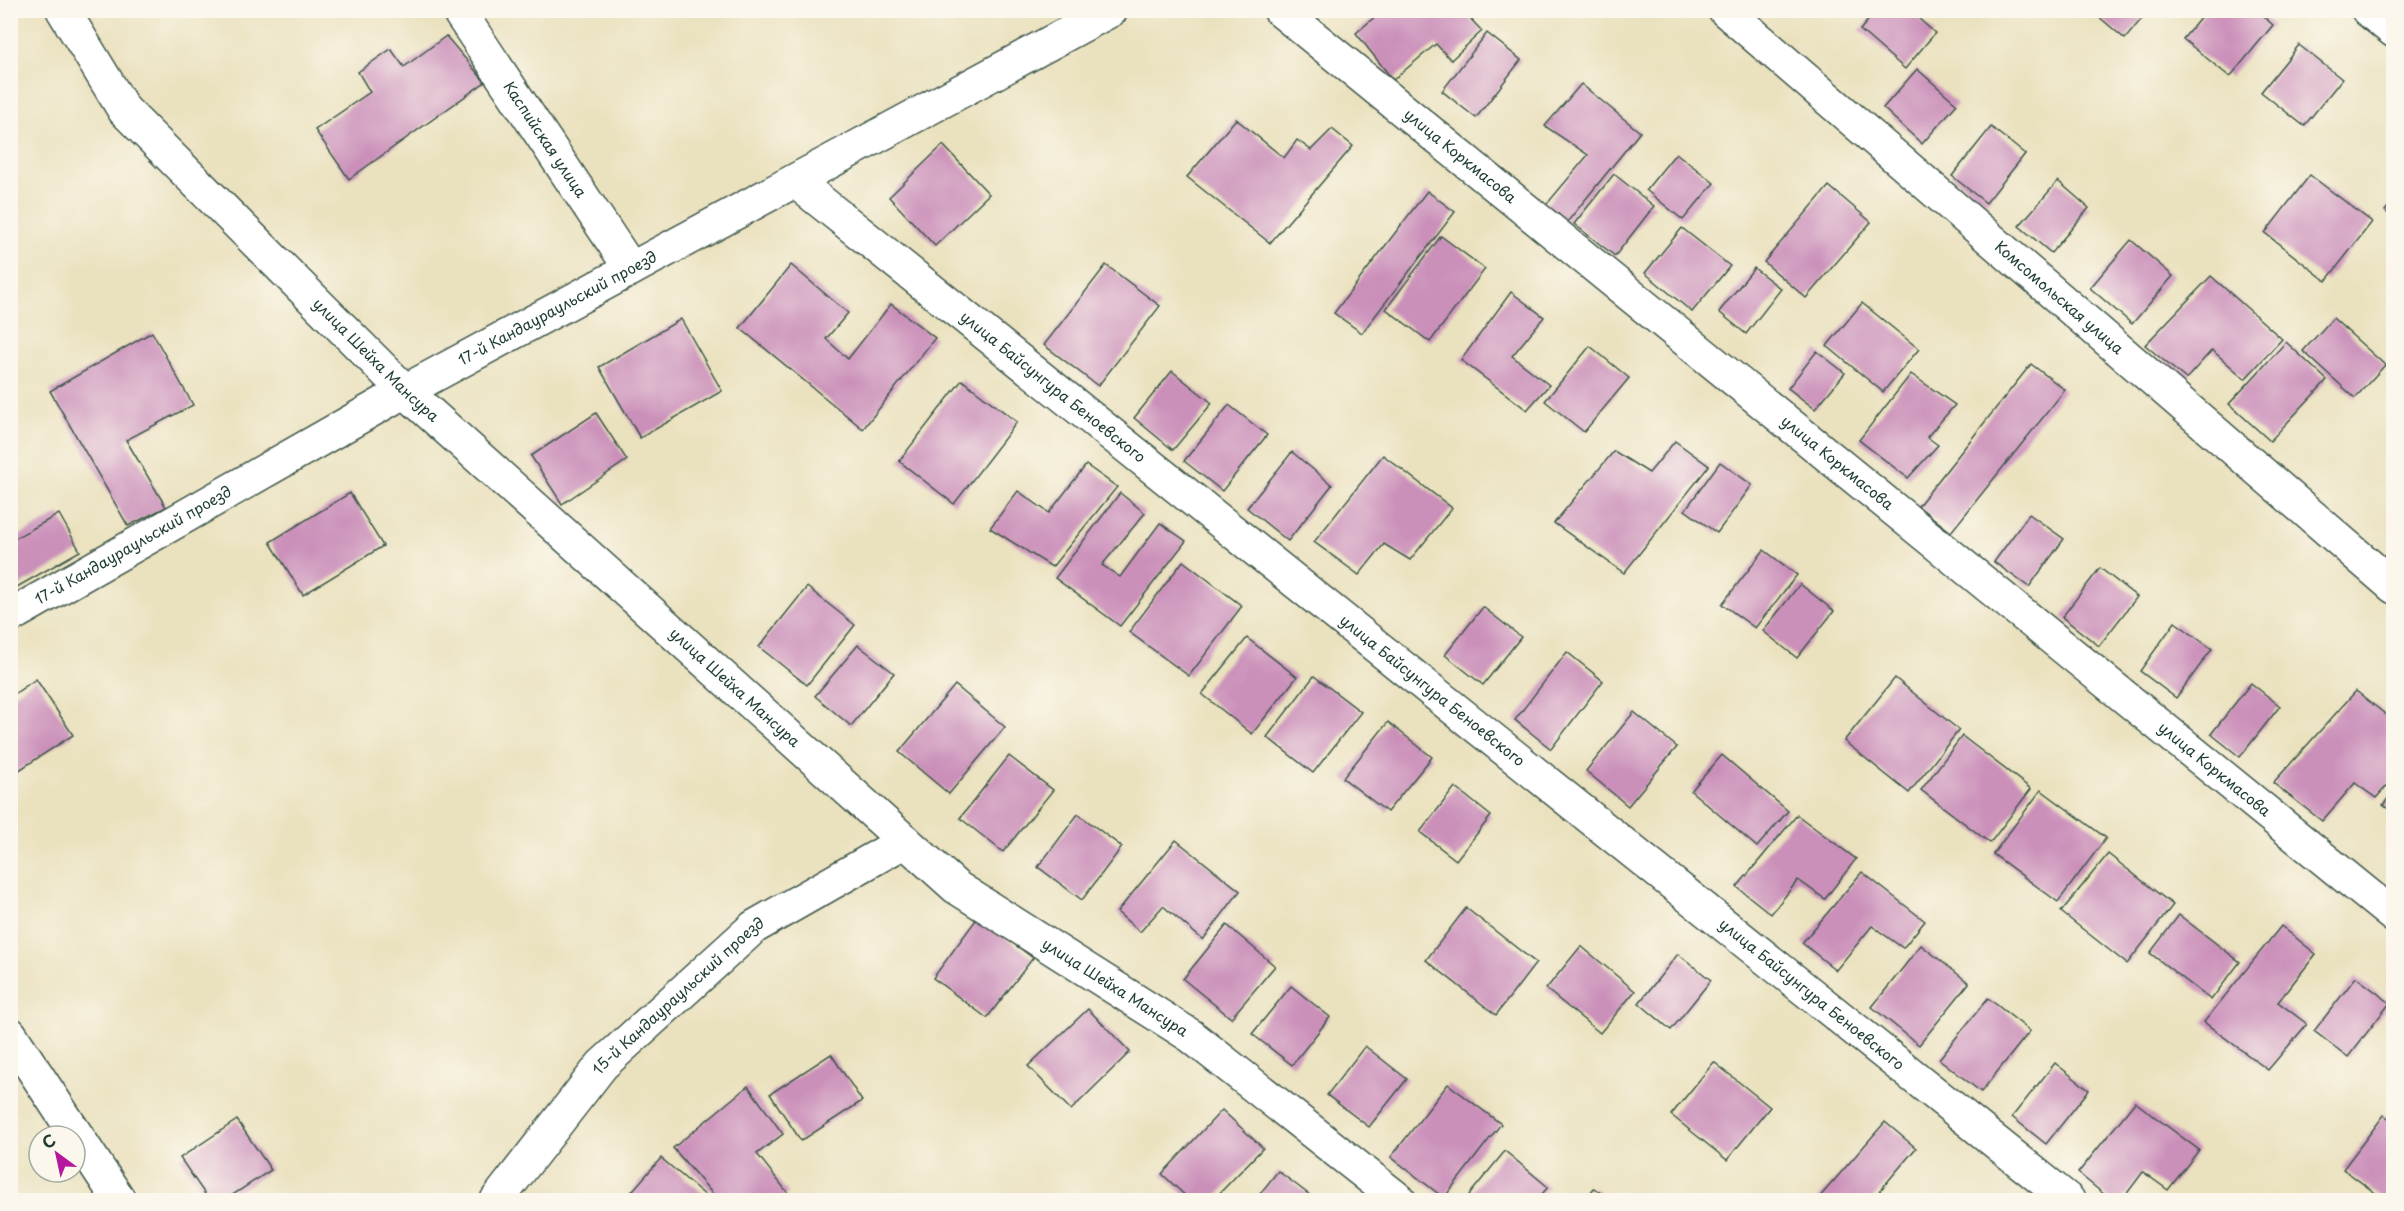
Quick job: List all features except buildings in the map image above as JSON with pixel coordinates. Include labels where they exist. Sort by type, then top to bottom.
[{"type":"street","name":"улица Шейха Мансура","points":[[63,10],[124,110],[405,391],[956,887],[1191,1036],[1399,1200]]},
{"type":"street","name":"Каспийская улица","points":[[458,10],[632,270]]},
{"type":"street","name":"17-й Кандаураульский проезд","points":[[10,616],[405,391],[1111,10]]},
{"type":"street","name":"улица Коркмасова","points":[[1280,10],[2394,916]]},
{"type":"street","name":"Комсомольская улица","points":[[1725,10],[2394,587]]},
{"type":"street","points":[[2368,10],[2394,31]]},
{"type":"street","name":"улица Байсунгура Беноевского","points":[[795,181],[2068,1200]]},
{"type":"street","name":"15-й Кандаураульский проезд","points":[[497,1200],[602,1065],[754,927],[905,841]]},
{"type":"street","points":[[10,1034],[118,1200]]}]
